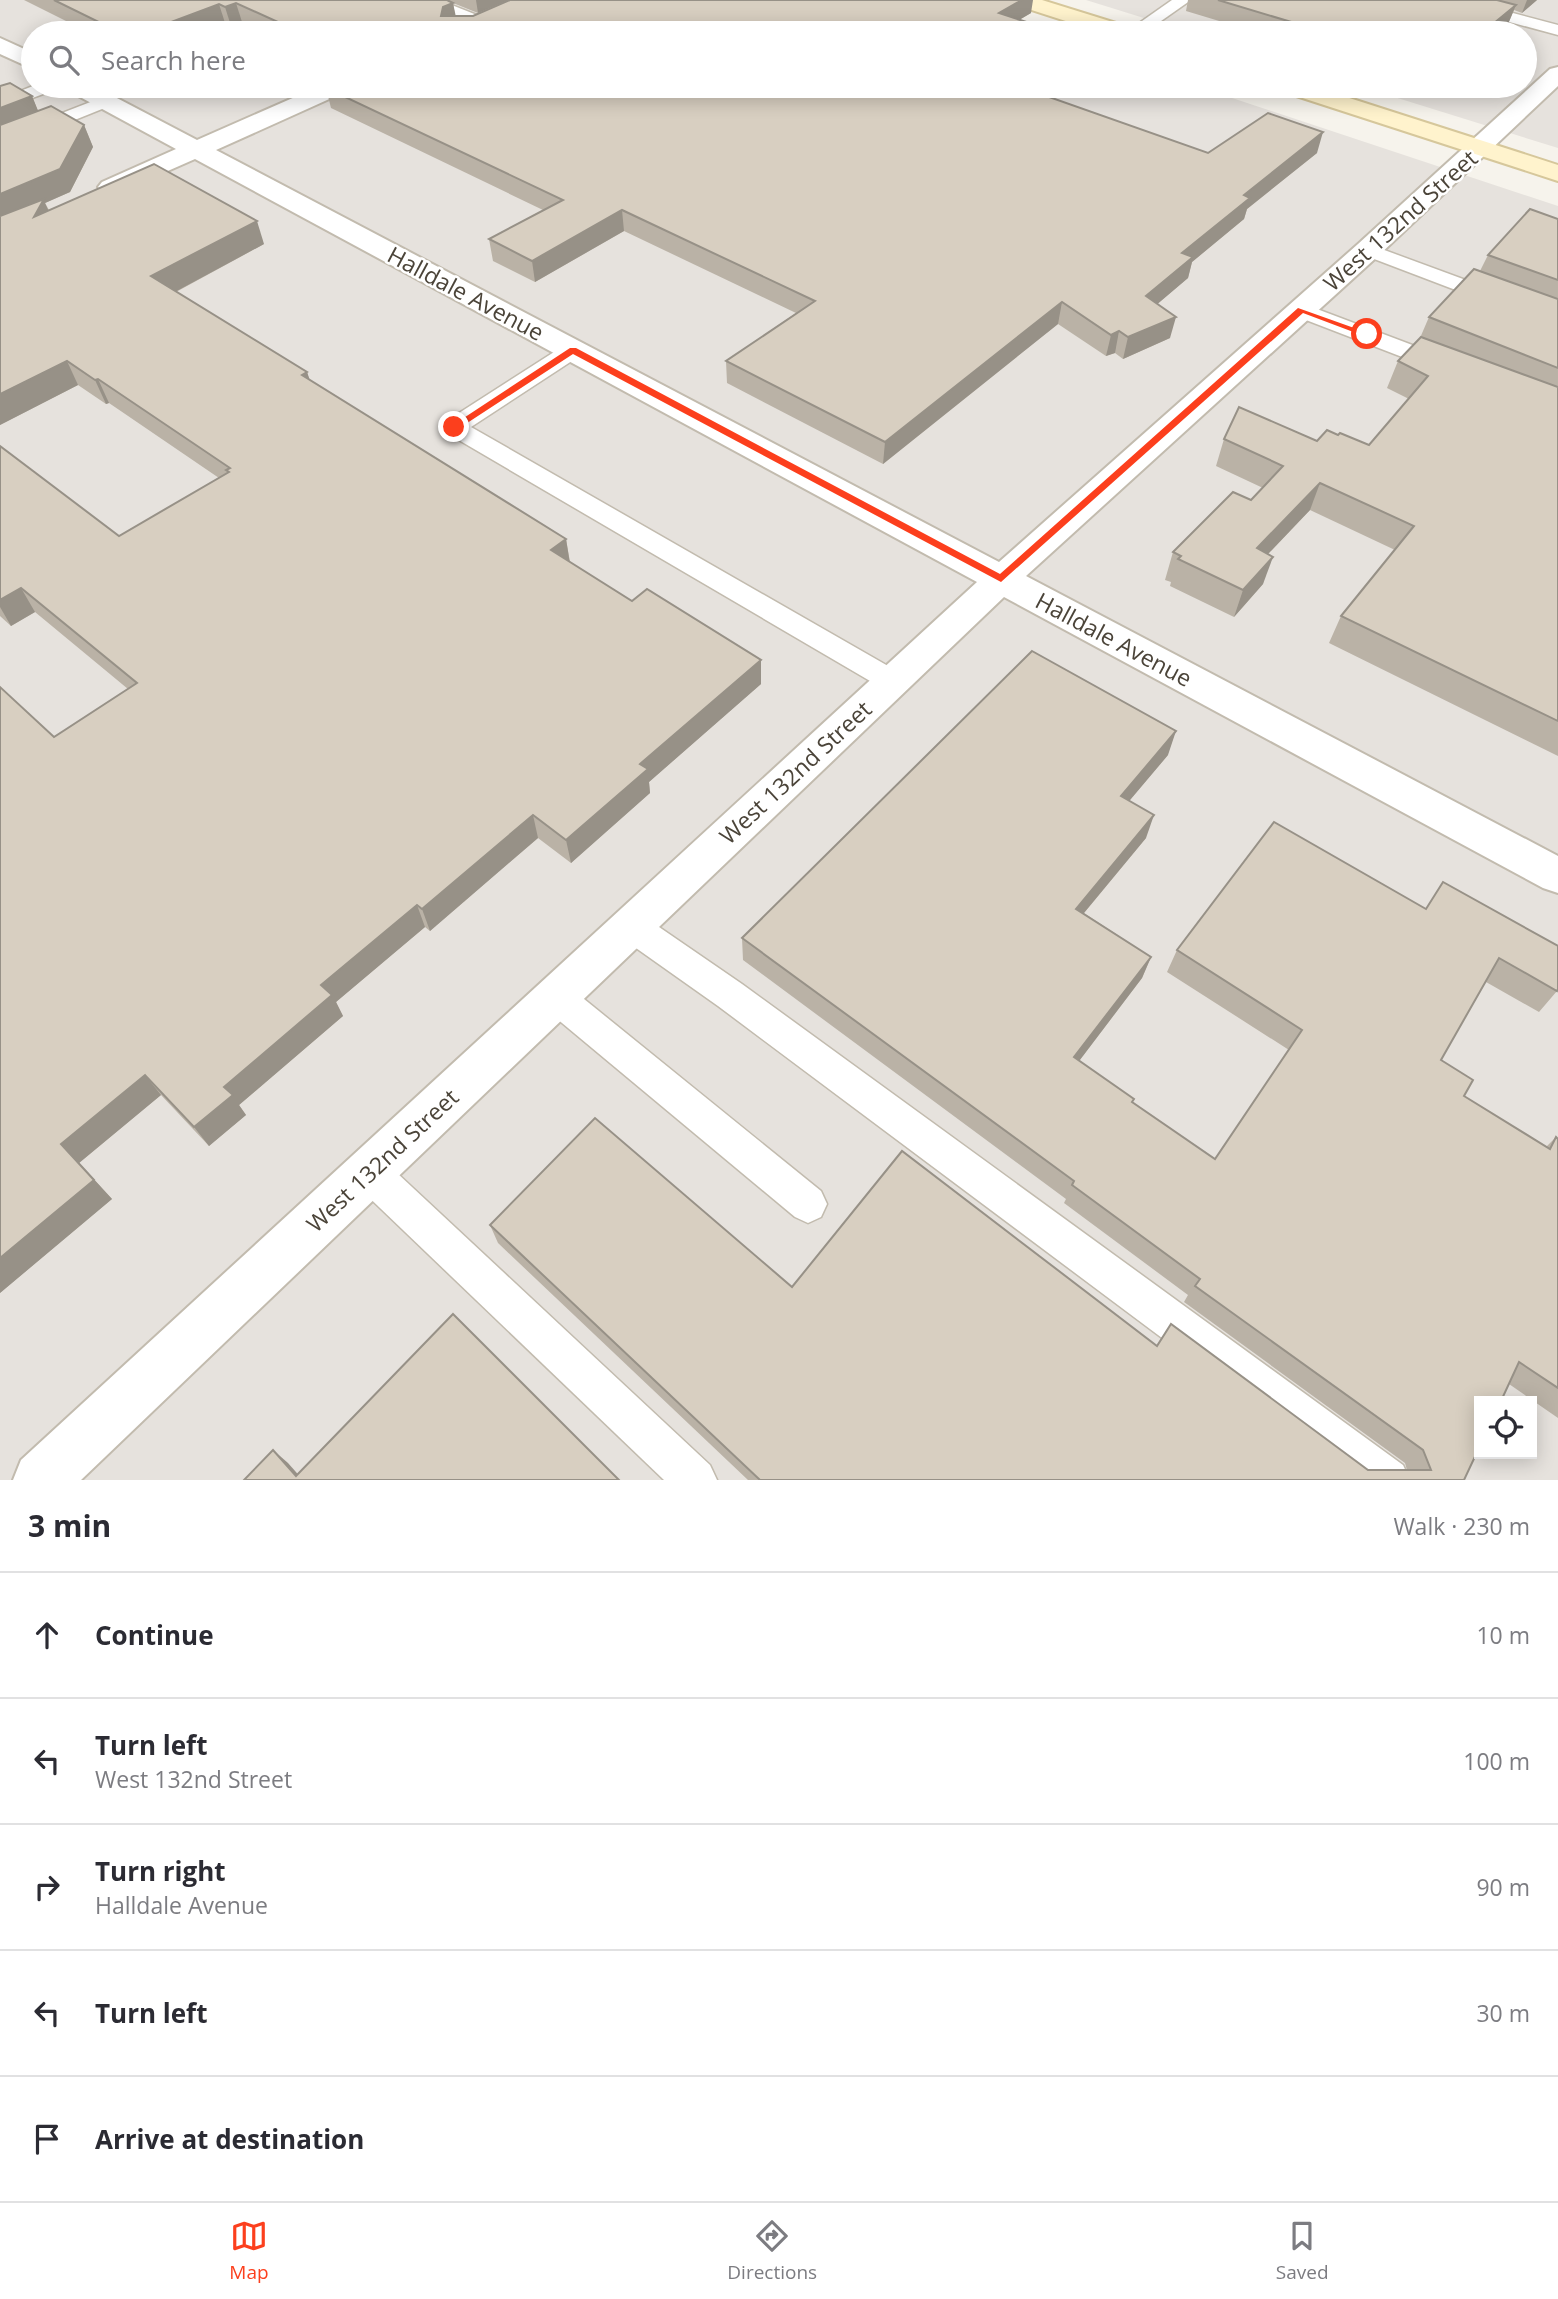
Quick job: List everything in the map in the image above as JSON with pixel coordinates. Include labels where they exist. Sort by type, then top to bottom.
[{"type":"main road","points":[[1020,0],[1086,21]]},
{"type":"main road","points":[[1326,98],[1558,173]]},
{"type":"street","points":[[485,21],[502,13]]},
{"type":"street","points":[[0,45],[21,56]]},
{"type":"street","name":"West 132nd Street","points":[[1537,94],[1558,74]]},
{"type":"street","name":"Halldale Avenue","points":[[100,98],[1558,876]]},
{"type":"street","points":[[86,197],[312,98]]},
{"type":"street","name":"West 132nd Street","points":[[41,1480],[1001,579],[1368,250],[1532,98]]},
{"type":"lane","points":[[425,0],[476,21]]},
{"type":"lane","points":[[1151,21],[1183,0]]},
{"type":"lane","points":[[1445,0],[1524,21]]},
{"type":"lane","points":[[1537,24],[1558,30]]},
{"type":"lane","points":[[0,105],[21,97]]},
{"type":"lane","points":[[0,144],[106,101]]},
{"type":"lane","points":[[1368,250],[1558,322]]},
{"type":"lane","points":[[1301,310],[1469,375]]},
{"type":"lane","points":[[573,350],[454,427],[892,681]]},
{"type":"lane","points":[[631,926],[730,995],[1388,1480]]},
{"type":"lane","points":[[556,996],[808,1204]]},
{"type":"lane","points":[[369,1172],[695,1480]]},
{"type":"shaded area","points":[[0,0],[937,0],[1001,21],[21,21],[21,98],[1232,98],[1558,206],[1558,1480],[0,1480]]},
{"type":"shaded area","points":[[1086,0],[1558,0],[1558,148],[1398,98],[1537,98],[1537,21],[1153,21]]},
{"type":"building","points":[[54,0],[447,0],[453,3],[443,7],[441,16],[473,16],[510,0],[1022,0],[999,13],[1023,21],[276,21],[236,3],[225,7],[219,4],[174,21],[97,21]]},
{"type":"building","points":[[1218,0],[1497,0],[1516,5],[1497,21],[1288,21]]},
{"type":"building","points":[[10,83],[21,90],[21,98],[27,98],[0,108],[0,86]]},
{"type":"building","points":[[347,98],[1052,98],[1208,153],[1268,113],[1323,132],[1244,195],[1250,198],[1182,253],[1193,257],[1146,296],[1176,317],[1128,337],[1119,331],[1111,335],[1062,302],[885,442],[726,361],[815,301],[622,210],[532,261],[489,239],[563,200]]},
{"type":"building","points":[[51,106],[84,125],[60,169],[0,194],[0,125]]},
{"type":"building","points":[[154,164],[257,221],[151,276],[307,372],[302,375],[566,539],[551,550],[632,601],[647,589],[761,660],[640,764],[648,769],[566,840],[533,815],[422,909],[417,905],[321,985],[332,995],[224,1087],[233,1095],[194,1127],[145,1075],[61,1144],[94,1180],[0,1258],[0,687],[54,737],[137,683],[21,588],[0,600],[0,446],[119,536],[229,472],[226,470],[230,468],[67,361],[0,394],[0,216],[44,199],[34,217]]},
{"type":"building","points":[[1530,209],[1558,219],[1558,280],[1488,255]]},
{"type":"building","points":[[1474,269],[1558,299],[1558,368],[1429,317]]},
{"type":"building","points":[[1421,337],[1558,387],[1558,721],[1341,616],[1414,526],[1320,483],[1257,548],[1273,557],[1243,590],[1178,559],[1181,556],[1173,552],[1233,492],[1251,500],[1283,466],[1224,439],[1239,407],[1317,441],[1327,430],[1369,445],[1428,376],[1398,361]]},
{"type":"building","points":[[1032,651],[1176,731],[1121,796],[1154,815],[1076,909],[1151,957],[1074,1057],[1134,1099],[1132,1102],[1215,1159],[1302,1030],[1177,950],[1274,822],[1426,909],[1443,882],[1558,946],[1557,991],[1499,958],[1441,1060],[1473,1080],[1464,1096],[1550,1149],[1556,1137],[1558,1139],[1558,1388],[1519,1362],[1503,1396],[1474,1396],[1474,1459],[1464,1480],[760,1480],[490,1225],[595,1118],[792,1287],[902,1151],[1157,1346],[1171,1324],[1368,1470],[1431,1470],[1423,1450],[1195,1286],[1200,1279],[1072,1185],[1074,1181],[742,938]]},
{"type":"building","points":[[453,1314],[619,1480],[244,1480],[273,1450],[296,1476]]},
{"type":"route","points":[[454,427],[515,385],[573,350],[1001,579],[1301,310],[1367,334]]}]
